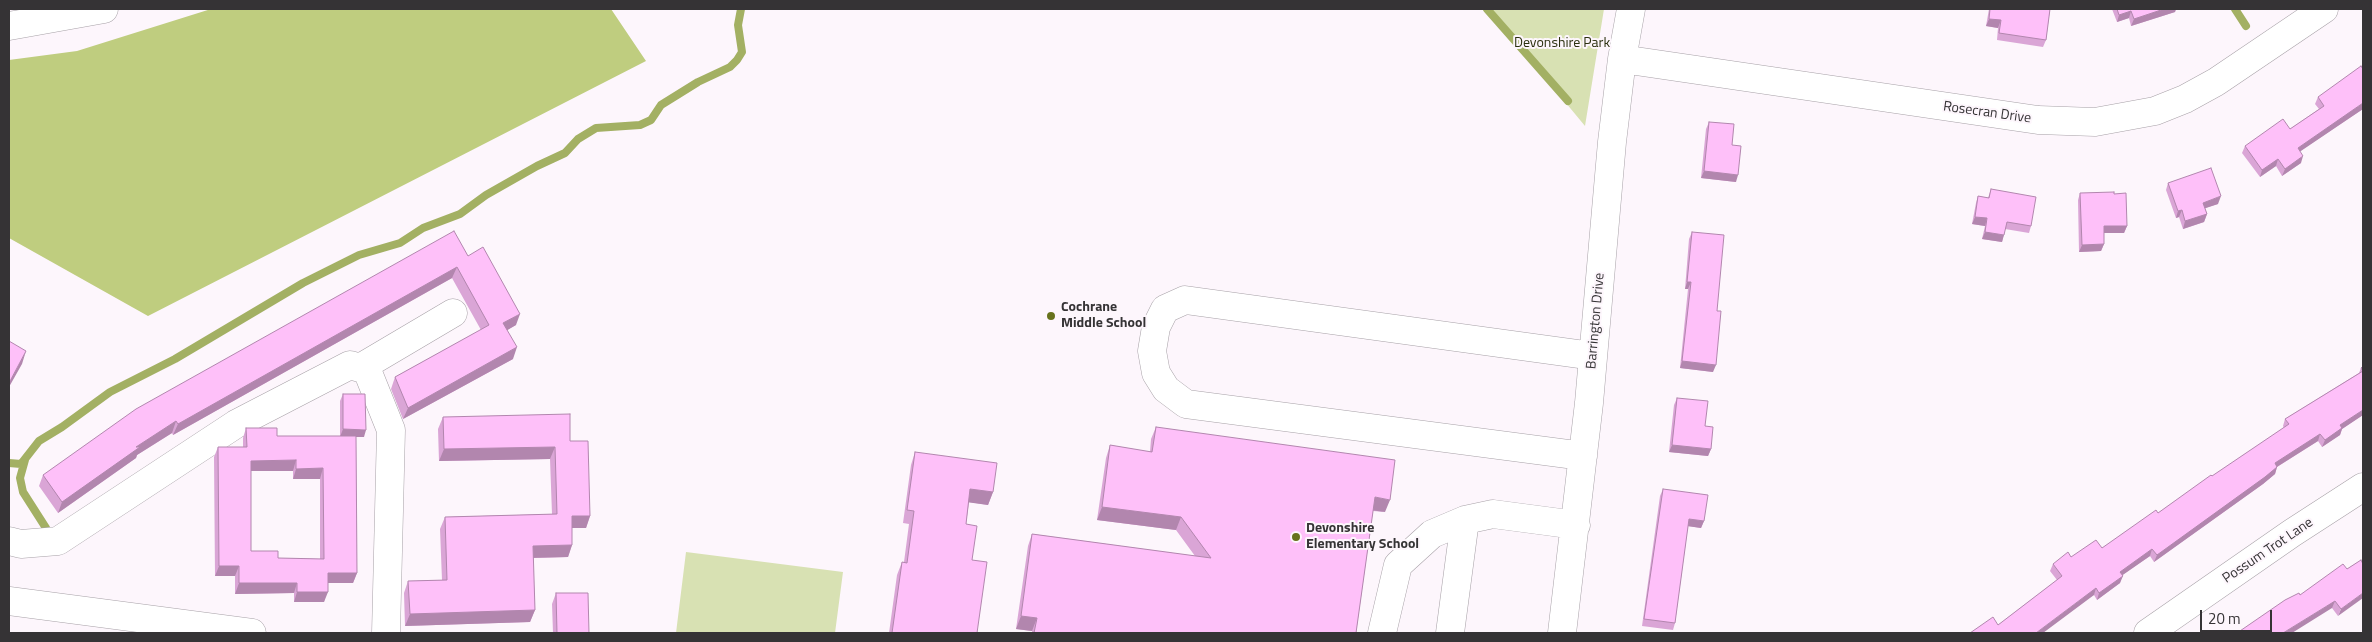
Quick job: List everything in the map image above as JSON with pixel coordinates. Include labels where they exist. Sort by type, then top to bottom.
[{"type":"street","points":[[9,26],[104,9]]},
{"type":"street","name":"Barrington Drive","points":[[1562,633],[1576,525],[1612,142],[1622,59],[1631,9]]},
{"type":"street","name":"Rosecran Drive","points":[[1622,59],[2038,120],[2095,122],[2155,111],[2185,99],[2216,82],[2324,9]]},
{"type":"street","points":[[1583,456],[1186,404],[1166,389],[1156,373],[1152,351],[1156,327],[1165,309],[1185,300],[1593,356]]},
{"type":"street","points":[[360,368],[454,314]]},
{"type":"street","points":[[9,541],[21,544],[58,540],[236,424],[350,365],[367,370],[391,430],[386,633]]},
{"type":"street","name":"Possum Trot Lane","points":[[2148,633],[2292,533],[2363,487]]},
{"type":"street","points":[[1382,633],[1398,565],[1432,534],[1465,520],[1493,514],[1576,525]]},
{"type":"street","points":[[1450,633],[1465,520]]},
{"type":"street","points":[[9,601],[252,633]]},
{"type":"green space","points":[[211,9],[611,9],[646,61],[148,316],[9,238],[9,60],[77,51]]},
{"type":"green space","name":"Devonshire Park","points":[[1488,9],[1604,9],[1585,126]]},
{"type":"green space","points":[[686,552],[843,572],[835,633],[676,633]]},
{"type":"building","points":[[1990,9],[2050,9],[2046,40],[1999,33],[2001,20],[1989,19]]},
{"type":"building","points":[[2117,9],[2164,9],[2134,19],[2131,11],[2119,15]]},
{"type":"building","points":[[2361,66],[2363,69],[2363,103],[2298,148],[2303,156],[2285,169],[2278,159],[2262,170],[2245,146],[2283,119],[2290,129],[2324,106],[2318,97]]},
{"type":"building","points":[[1709,122],[1734,124],[1732,145],[1741,146],[1738,175],[1704,171]]},
{"type":"building","points":[[2211,168],[2221,196],[2203,203],[2207,214],[2185,221],[2182,210],[2178,211],[2168,183]]},
{"type":"building","points":[[1991,189],[2036,197],[2031,226],[2007,222],[2004,235],[1985,232],[1987,218],[1975,217],[1978,196],[1989,198]]},
{"type":"building","points":[[2114,192],[2114,194],[2126,193],[2127,226],[2104,226],[2104,244],[2082,245],[2080,193]]},
{"type":"building","points":[[454,231],[468,256],[483,247],[520,314],[503,323],[517,347],[408,408],[395,377],[489,325],[457,267],[178,424],[176,421],[136,447],[140,447],[62,502],[43,475],[136,409]]},
{"type":"building","points":[[1692,232],[1724,235],[1717,311],[1721,311],[1716,365],[1682,361],[1691,282],[1687,282]]},
{"type":"building","points":[[9,341],[26,351],[9,383]]},
{"type":"building","points":[[2363,371],[2363,410],[2340,425],[2342,428],[2325,440],[2320,434],[2275,463],[2277,467],[2265,477],[2157,555],[2152,549],[2120,572],[2123,576],[2099,593],[2096,588],[2036,633],[1970,633],[1993,617],[1998,625],[2062,576],[2053,564],[2068,552],[2071,557],[2096,540],[2102,548],[2156,510],[2158,513],[2211,475],[2289,424],[2285,419]]},
{"type":"building","points":[[343,394],[365,394],[366,430],[343,429]]},
{"type":"building","points":[[1677,398],[1708,401],[1705,426],[1713,427],[1711,449],[1672,445]]},
{"type":"building","points":[[570,414],[570,441],[588,441],[590,516],[572,516],[572,545],[533,546],[535,610],[410,614],[408,581],[447,580],[445,517],[557,514],[555,447],[444,449],[443,417]]},
{"type":"building","name":"Devonshire Elementary School","points":[[1156,427],[1395,460],[1390,500],[1375,497],[1356,633],[1034,633],[1037,618],[1021,616],[1032,534],[1211,558],[1181,517],[1102,507],[1110,445],[1152,452]]},
{"type":"building","points":[[246,428],[277,428],[277,436],[356,436],[357,573],[328,573],[328,592],[297,592],[297,583],[239,583],[239,566],[219,566],[218,447],[247,447]],"holes":[[[296,460],[296,469],[323,468],[324,559],[278,558],[278,551],[251,551],[251,461]]]},
{"type":"building","points":[[915,452],[997,463],[993,492],[970,489],[966,524],[977,526],[972,560],[987,562],[977,633],[892,633],[902,562],[907,563],[914,511],[907,510]]},
{"type":"building","points":[[1663,489],[1708,495],[1704,521],[1689,519],[1675,623],[1644,619]]},
{"type":"building","points":[[2361,560],[2363,564],[2363,593],[2341,609],[2335,601],[2283,633],[2237,633],[2285,600],[2299,593],[2300,595],[2343,564],[2347,569]]},
{"type":"building","points":[[556,593],[588,593],[589,633],[557,633]]},
{"type":"waterway","points":[[9,463],[21,464],[39,441],[62,427],[110,392],[175,359],[303,283],[359,255],[400,243],[423,228],[460,214],[486,195],[537,166],[565,153],[578,139],[596,128],[640,125],[651,120],[661,105],[698,82],[730,67],[737,60],[742,52],[738,25],[741,9]]},
{"type":"waterway","points":[[1487,9],[1568,101]]},
{"type":"waterway","points":[[2235,9],[2246,26]]},
{"type":"waterway","points":[[25,460],[20,478],[23,492],[46,528]]},
{"type":"place","name":"Cochrane Middle School","points":[[1051,316]]},
{"type":"place","name":"Devonshire Elementary School","points":[[1296,537]]}]
